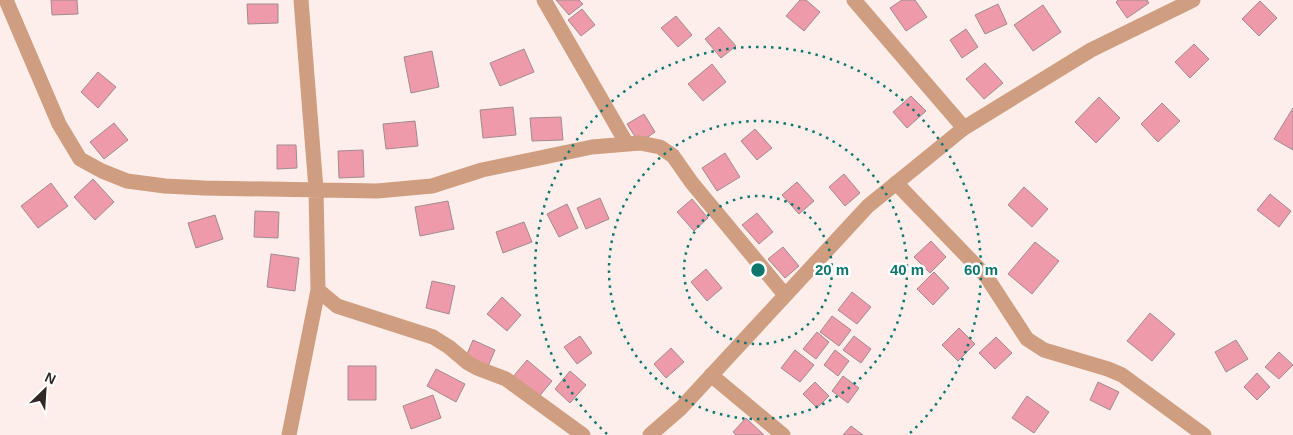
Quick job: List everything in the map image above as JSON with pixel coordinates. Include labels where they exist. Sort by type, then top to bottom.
[{"type":"street","points":[[6,0],[59,124],[80,159],[126,181],[165,186],[262,190],[377,190],[432,186],[491,168],[592,147],[640,143],[660,147],[673,156],[692,183],[785,295]]},
{"type":"street","points":[[289,435],[318,290],[316,189],[301,0]]},
{"type":"street","points":[[544,0],[627,144]]},
{"type":"street","points":[[854,0],[964,128]]},
{"type":"street","points":[[650,435],[681,408],[868,206],[964,128],[1092,50],[1194,0]]},
{"type":"street","points":[[896,184],[986,276],[1026,339],[1044,350],[1122,375],[1204,435]]},
{"type":"street","points":[[318,290],[337,306],[433,337],[477,368],[506,379],[583,435]]},
{"type":"street","points":[[711,375],[783,435]]},
{"type":"building","points":[[51,0],[77,0],[78,14],[52,15]]},
{"type":"building","points":[[556,0],[579,0],[583,4],[569,15]]},
{"type":"building","points":[[800,0],[806,0],[820,12],[804,31],[786,16]]},
{"type":"building","points":[[902,0],[915,0],[927,17],[906,31],[890,8]]},
{"type":"building","points":[[1118,0],[1147,0],[1149,3],[1127,18],[1116,2]]},
{"type":"building","points":[[1260,1],[1277,18],[1259,36],[1242,19]]},
{"type":"building","points":[[247,4],[278,4],[278,23],[248,24]]},
{"type":"building","points":[[998,4],[1007,24],[985,34],[975,15]]},
{"type":"building","points":[[1043,5],[1061,32],[1033,51],[1014,25]]},
{"type":"building","points":[[582,9],[595,25],[581,36],[568,20]]},
{"type":"building","points":[[676,16],[692,35],[678,47],[661,28]]},
{"type":"building","points":[[719,27],[736,46],[721,58],[705,39]]},
{"type":"building","points":[[966,29],[978,47],[962,58],[950,40]]},
{"type":"building","points":[[1194,44],[1209,59],[1190,78],[1175,62]]},
{"type":"building","points":[[524,49],[534,72],[500,86],[490,63]]},
{"type":"building","points":[[432,51],[439,87],[411,93],[404,57]]},
{"type":"building","points":[[985,63],[1003,83],[984,99],[966,79]]},
{"type":"building","points":[[712,64],[726,82],[703,101],[688,84]]},
{"type":"building","points":[[98,72],[116,87],[98,108],[81,92]]},
{"type":"building","points":[[911,96],[926,111],[907,128],[893,112]]},
{"type":"building","points":[[1099,97],[1120,118],[1096,143],[1075,122]]},
{"type":"building","points":[[1162,103],[1180,121],[1158,142],[1141,124]]},
{"type":"building","points":[[513,107],[516,135],[483,138],[480,110]]},
{"type":"building","points":[[1293,108],[1293,150],[1274,139]]},
{"type":"building","points":[[644,114],[655,132],[639,143],[627,124]]},
{"type":"building","points":[[561,117],[563,140],[532,141],[530,118]]},
{"type":"building","points":[[415,121],[418,146],[386,149],[383,124]]},
{"type":"building","points":[[114,123],[128,140],[104,159],[90,142]]},
{"type":"building","points":[[755,129],[772,148],[757,160],[741,141]]},
{"type":"building","points":[[277,145],[296,145],[297,168],[277,169]]},
{"type":"building","points":[[363,150],[364,177],[339,178],[338,151]]},
{"type":"building","points":[[725,153],[740,177],[717,191],[702,168]]},
{"type":"building","points":[[844,174],[860,193],[845,206],[829,187]]},
{"type":"building","points":[[93,179],[114,202],[95,220],[74,197]]},
{"type":"building","points":[[797,182],[814,201],[799,214],[782,195]]},
{"type":"building","points":[[51,183],[68,206],[38,228],[21,206]]},
{"type":"building","points":[[1024,187],[1048,209],[1032,227],[1008,205]]},
{"type":"building","points":[[1270,194],[1291,211],[1279,227],[1257,210]]},
{"type":"building","points":[[600,198],[609,219],[586,229],[577,208]]},
{"type":"building","points":[[692,199],[708,218],[694,231],[677,212]]},
{"type":"building","points":[[448,201],[454,229],[420,236],[415,207]]},
{"type":"building","points":[[567,204],[578,228],[559,237],[547,214]]},
{"type":"building","points":[[255,211],[279,212],[278,238],[254,237]]},
{"type":"building","points":[[757,213],[773,232],[759,244],[742,225]]},
{"type":"building","points":[[215,215],[223,239],[196,248],[188,223]]},
{"type":"building","points":[[524,222],[532,242],[503,253],[496,232]]},
{"type":"building","points":[[931,241],[946,257],[930,273],[914,257]]},
{"type":"building","points":[[1035,242],[1059,261],[1032,294],[1008,274]]},
{"type":"building","points":[[783,247],[799,266],[785,278],[768,259]]},
{"type":"building","points":[[271,254],[299,258],[295,291],[267,287]]},
{"type":"building","points":[[706,269],[722,288],[707,301],[691,282]]},
{"type":"building","points":[[934,272],[949,288],[933,305],[917,289]]},
{"type":"building","points":[[432,281],[455,286],[449,314],[426,308]]},
{"type":"building","points":[[852,292],[871,307],[857,324],[838,310]]},
{"type":"building","points":[[502,297],[521,315],[507,331],[487,314]]},
{"type":"building","points":[[1150,313],[1175,334],[1152,361],[1127,341]]},
{"type":"building","points":[[832,316],[851,330],[839,346],[820,332]]},
{"type":"building","points":[[959,328],[975,344],[958,361],[942,345]]},
{"type":"building","points":[[817,332],[829,342],[816,359],[803,349]]},
{"type":"building","points":[[580,336],[592,353],[577,364],[564,347]]},
{"type":"building","points":[[854,336],[871,349],[861,363],[843,350]]},
{"type":"building","points":[[996,337],[1012,353],[995,369],[979,353]]},
{"type":"building","points":[[473,340],[495,350],[486,371],[464,361]]},
{"type":"building","points":[[1236,340],[1248,359],[1226,372],[1215,352]]},
{"type":"building","points":[[671,348],[684,362],[666,378],[654,364]]},
{"type":"building","points":[[795,350],[814,365],[800,382],[781,368]]},
{"type":"building","points":[[835,350],[849,361],[838,376],[824,365]]},
{"type":"building","points":[[1279,352],[1293,365],[1279,379],[1265,367]]},
{"type":"building","points":[[527,360],[552,381],[537,399],[512,378]]},
{"type":"building","points":[[348,366],[376,366],[376,400],[348,400]]},
{"type":"building","points":[[436,369],[465,384],[456,402],[427,386]]},
{"type":"building","points":[[570,371],[586,385],[570,403],[555,389]]},
{"type":"building","points":[[1257,373],[1270,387],[1257,400],[1244,387]]},
{"type":"building","points":[[843,376],[859,388],[848,403],[832,391]]},
{"type":"building","points":[[815,382],[829,396],[817,408],[803,394]]},
{"type":"building","points":[[1098,382],[1119,392],[1110,410],[1090,400]]},
{"type":"building","points":[[433,395],[441,418],[411,429],[403,406]]},
{"type":"building","points":[[1027,396],[1049,412],[1034,433],[1012,418]]},
{"type":"building","points":[[746,418],[764,435],[736,435],[733,432]]},
{"type":"building","points":[[851,426],[863,435],[843,435]]}]
